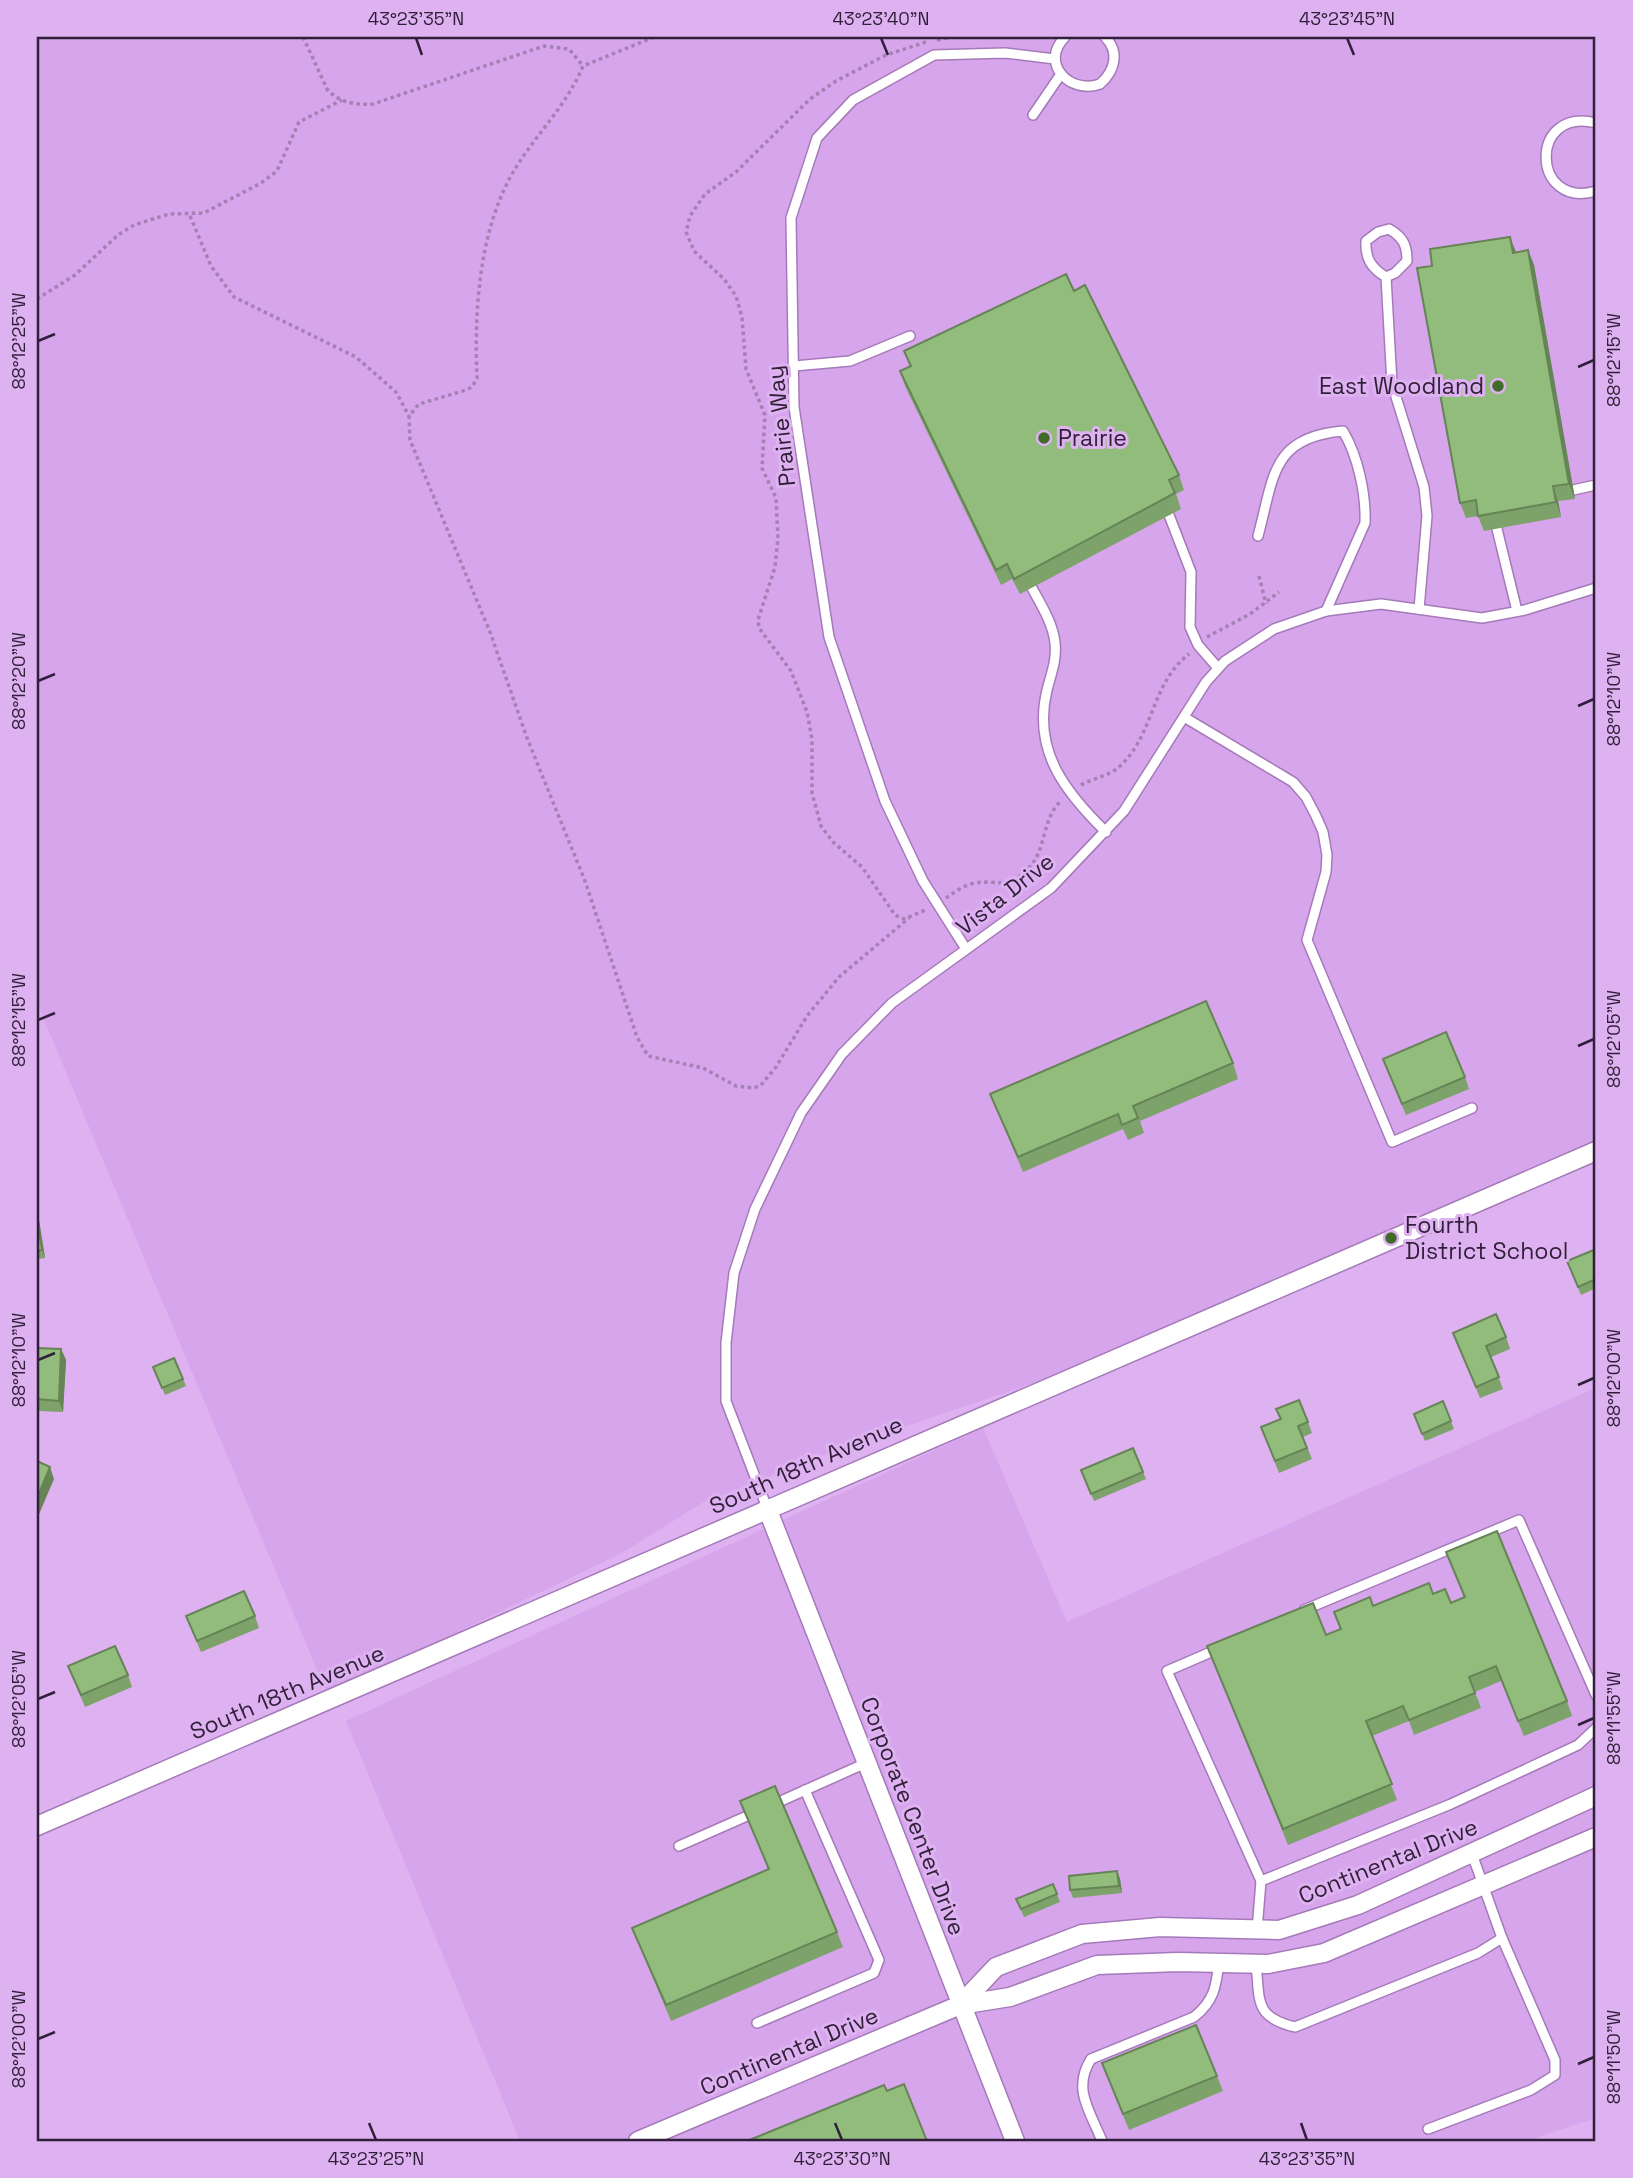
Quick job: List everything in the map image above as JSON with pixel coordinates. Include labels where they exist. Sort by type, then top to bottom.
[{"type":"street","name":"South 18th Avenue","points":[[37,1826],[1596,1151]]},
{"type":"street","name":"Corporate Center Drive","points":[[767,1508],[1015,2141]]},
{"type":"street","name":"Continental Drive","points":[[960,2005],[996,1967],[1082,1934],[1160,1927],[1279,1930],[1358,1905],[1596,1796]]},
{"type":"street","name":"Continental Drive","points":[[638,2141],[960,2005],[1010,1997],[1097,1965],[1256,1964],[1324,1954],[1596,1837]]},
{"type":"lane","points":[[1065,37],[1055,59],[1060,74],[1071,85],[1080,88],[1100,84],[1108,77],[1115,58],[1105,37]]},
{"type":"lane","name":"Prairie Way","points":[[966,949],[923,881],[885,801],[829,636],[794,407],[792,218],[817,138],[853,100],[933,55],[1005,53],[1055,59]]},
{"type":"lane","points":[[1033,115],[1060,74]]},
{"type":"lane","points":[[1596,123],[1573,121],[1562,126],[1547,145],[1545,157],[1553,180],[1562,189],[1574,193],[1596,191]]},
{"type":"lane","points":[[1389,229],[1401,237],[1407,249],[1407,261],[1395,273],[1385,277],[1372,269],[1366,252],[1366,241],[1378,232],[1389,229]]},
{"type":"lane","points":[[1385,277],[1392,384],[1424,487],[1427,516],[1419,610]]},
{"type":"lane","points":[[794,366],[850,361],[910,336]]},
{"type":"lane","points":[[1258,536],[1276,468],[1290,449],[1302,438],[1343,431],[1353,447],[1365,509],[1365,523],[1326,611]]},
{"type":"lane","points":[[1573,490],[1596,485]]},
{"type":"lane","points":[[1169,515],[1191,572],[1190,627],[1198,645],[1218,668]]},
{"type":"lane","points":[[1497,529],[1517,611]]},
{"type":"lane","points":[[1032,588],[1055,641],[1056,658],[1044,714],[1048,754],[1056,774],[1070,793],[1106,832]]},
{"type":"lane","name":"Vista Drive","points":[[767,1508],[726,1401],[726,1343],[734,1273],[755,1209],[801,1113],[842,1054],[892,1003],[1051,888],[1106,832],[1142,785],[1218,668],[1274,629],[1326,611],[1381,604],[1482,618],[1517,611],[1596,588]]},
{"type":"lane","points":[[1184,717],[1293,782],[1306,797],[1316,816],[1323,832],[1326,872],[1307,940],[1392,1142],[1472,1108]]},
{"type":"lane","points":[[1292,1616],[1519,1520],[1596,1695]]},
{"type":"lane","points":[[1230,1643],[1167,1671],[1261,1881],[1257,1930]]},
{"type":"lane","points":[[1261,1881],[1451,1804],[1578,1745],[1596,1728]]},
{"type":"lane","points":[[679,1846],[866,1763]]},
{"type":"lane","points":[[757,2023],[874,1973],[879,1960],[805,1790]]},
{"type":"lane","points":[[1428,2129],[1531,2090],[1555,2075],[1555,2060],[1502,1937],[1472,1854]]},
{"type":"lane","points":[[1256,1964],[1260,2007],[1273,2022],[1295,2027],[1478,1953],[1502,1937]]},
{"type":"lane","points":[[1102,2141],[1080,2086],[1083,2071],[1091,2059],[1194,2017],[1208,2006],[1216,1991],[1219,1963]]},
{"type":"path","points":[[303,37],[327,89],[342,100],[357,105],[373,104],[544,46],[569,49],[583,66]]},
{"type":"path","points":[[409,416],[419,404],[472,387],[477,378],[482,275],[496,213],[513,172],[568,96],[583,66],[654,37]]},
{"type":"path","points":[[910,917],[900,918],[889,909],[862,867],[833,842],[821,826],[813,793],[812,739],[807,712],[791,671],[759,628],[758,620],[775,567],[778,530],[776,498],[762,468],[765,415],[746,369],[742,317],[736,296],[724,279],[694,251],[687,232],[690,216],[705,194],[727,181],[824,89],[886,55],[910,46],[953,37]]},
{"type":"path","points":[[37,299],[75,275],[118,235],[134,225],[169,214],[190,216],[215,209],[261,183],[277,171],[299,122],[342,100]]},
{"type":"path","points":[[190,216],[211,266],[234,297],[356,357],[396,392],[409,416],[411,440],[490,632],[527,738],[585,881],[637,1037],[648,1056],[703,1068],[736,1086],[754,1088],[761,1085],[776,1067],[807,1016],[839,977],[910,917],[973,883],[1002,884],[1026,871],[1038,854],[1054,808],[1070,793],[1123,764],[1145,729],[1163,683],[1198,645],[1266,604],[1279,592]]},
{"type":"path","points":[[1259,576],[1266,604]]},
{"type":"shaded area","points":[[37,37],[1596,37],[1596,1141],[1042,1380],[836,1450],[702,1503],[622,1553],[408,1656],[326,1691],[37,1003]]},
{"type":"shaded area","points":[[1596,1388],[1596,2118],[1526,2141],[520,2141],[346,1721],[983,1428],[1067,1622]]},
{"type":"building","name":"East Woodland","points":[[1510,237],[1513,253],[1528,250],[1569,484],[1553,486],[1556,502],[1478,516],[1476,500],[1460,503],[1417,268],[1432,266],[1430,249]]},
{"type":"building","name":"Prairie","points":[[1066,274],[1074,291],[1085,285],[1179,475],[1169,480],[1175,493],[1014,579],[1007,564],[996,570],[900,371],[911,366],[904,351]]},
{"type":"building","points":[[1206,1001],[1233,1063],[1133,1106],[1138,1118],[1122,1125],[1118,1114],[1018,1157],[990,1094]]},
{"type":"building","points":[[1446,1032],[1465,1077],[1402,1104],[1383,1059]]},
{"type":"building","points":[[37,1217],[42,1250],[37,1251]]},
{"type":"building","points":[[1596,1249],[1596,1279],[1578,1287],[1567,1261]]},
{"type":"building","points":[[1496,1314],[1506,1337],[1486,1346],[1499,1377],[1476,1387],[1453,1333]]},
{"type":"building","points":[[37,1348],[61,1349],[59,1401],[37,1399]]},
{"type":"building","points":[[174,1358],[183,1379],[162,1388],[153,1367]]},
{"type":"building","points":[[1299,1400],[1308,1422],[1298,1426],[1307,1448],[1275,1461],[1261,1427],[1281,1419],[1276,1409]]},
{"type":"building","points":[[1443,1401],[1451,1421],[1422,1434],[1414,1414]]},
{"type":"building","points":[[1133,1448],[1143,1472],[1091,1494],[1081,1470]]},
{"type":"building","points":[[37,1461],[50,1467],[37,1498]]},
{"type":"building","points":[[1497,1531],[1567,1701],[1518,1721],[1496,1666],[1469,1677],[1475,1693],[1409,1720],[1403,1706],[1366,1721],[1392,1784],[1283,1829],[1207,1646],[1313,1603],[1326,1635],[1341,1629],[1334,1612],[1370,1597],[1373,1606],[1429,1583],[1433,1594],[1445,1589],[1451,1603],[1465,1597],[1446,1552]]},
{"type":"building","points":[[244,1591],[255,1616],[197,1641],[186,1616]]},
{"type":"building","points":[[115,1646],[128,1675],[81,1695],[68,1666]]},
{"type":"building","points":[[775,1786],[837,1932],[666,2005],[632,1928],[769,1869],[740,1801]]},
{"type":"building","points":[[1117,1871],[1119,1886],[1070,1890],[1069,1876]]},
{"type":"building","points":[[1053,1884],[1057,1894],[1021,1909],[1016,1899]]},
{"type":"building","points":[[1196,2025],[1217,2076],[1123,2114],[1102,2063]]},
{"type":"building","points":[[904,2084],[927,2141],[747,2141],[884,2085],[887,2091]]},
{"type":"place","name":"East Woodland","points":[[1498,386]]},
{"type":"place","name":"Prairie","points":[[1044,438]]},
{"type":"place","name":"Fourth District School","points":[[1391,1238]]}]
